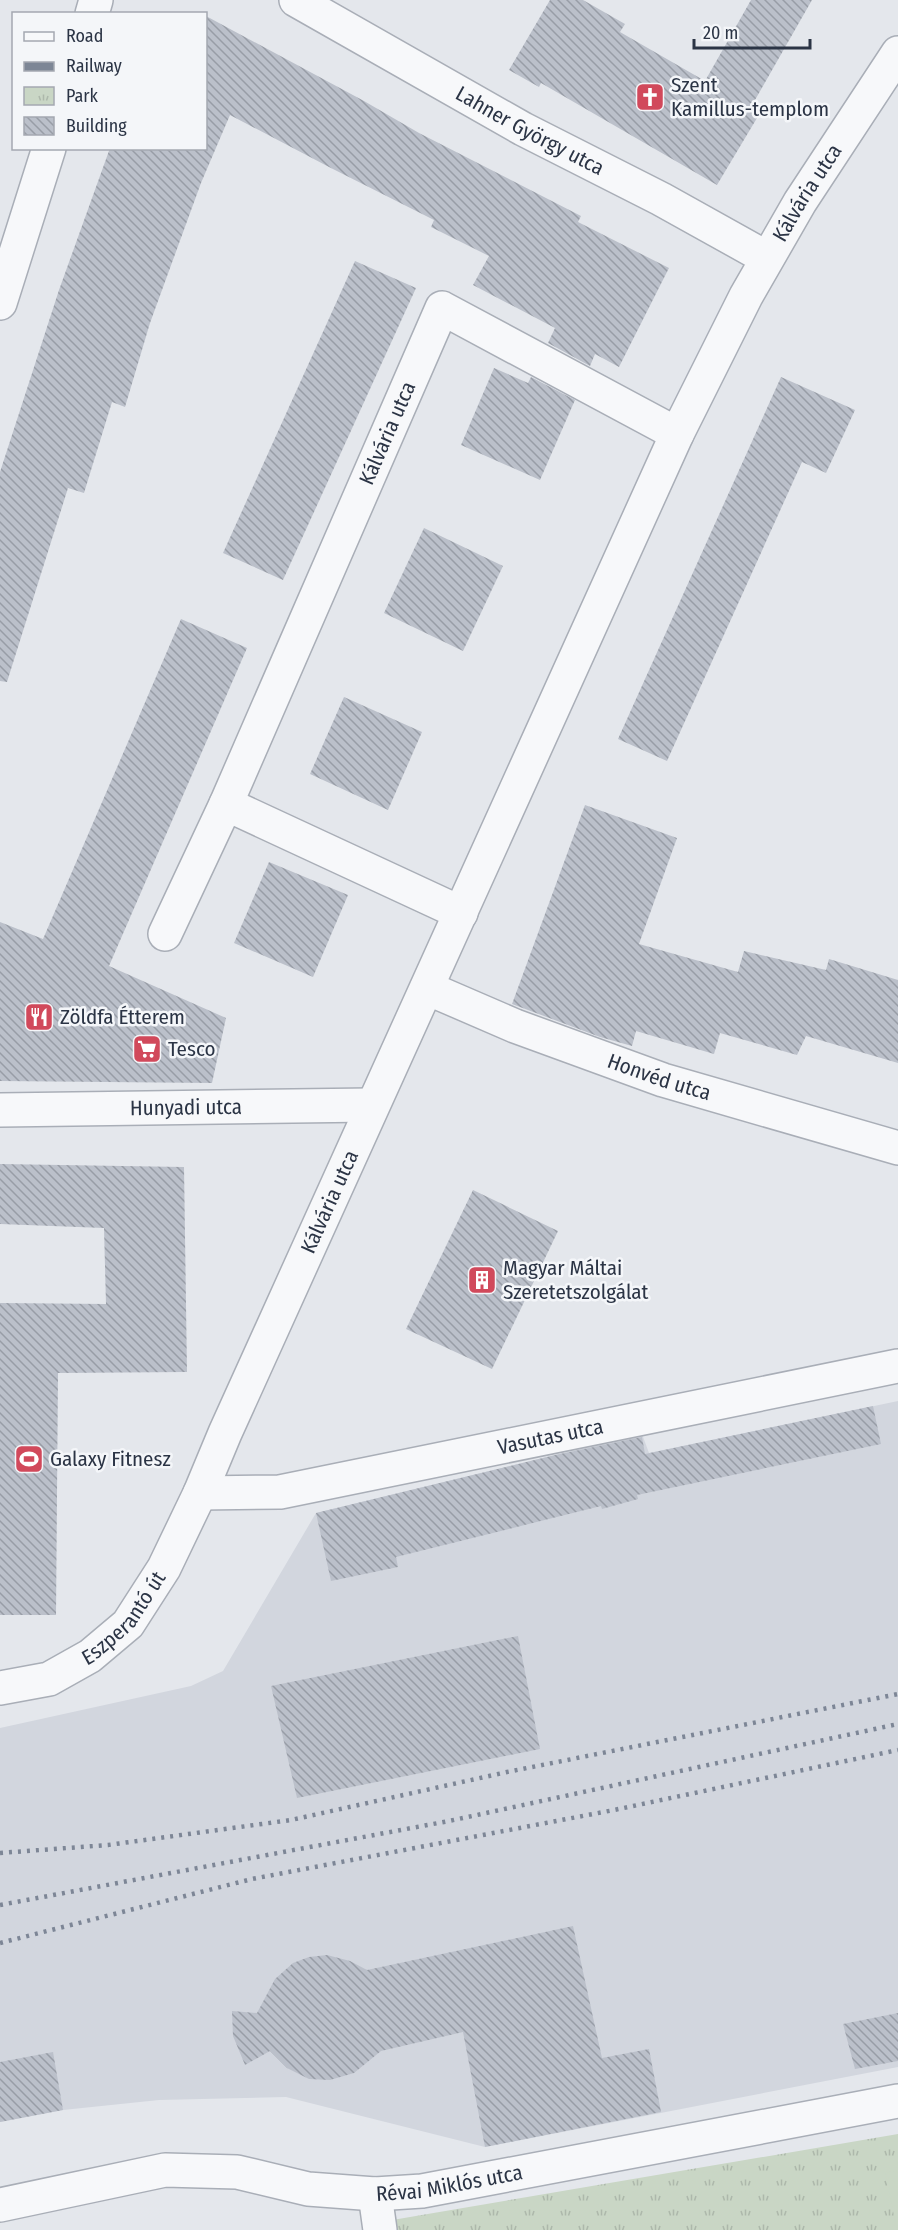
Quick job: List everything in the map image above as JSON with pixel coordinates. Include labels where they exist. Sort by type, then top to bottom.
[{"type":"street","name":"Lahner György utca","points":[[296,0],[522,129],[768,258]]},
{"type":"street","name":"Kálvária utca","points":[[200,1493],[372,1105],[677,434],[746,296],[800,202],[896,60]]},
{"type":"street","points":[[0,303],[48,150]]},
{"type":"street","name":"Kálvária utca","points":[[165,934],[226,804],[442,308],[677,434]]},
{"type":"street","points":[[226,804],[461,913]]},
{"type":"street","name":"Honvéd utca","points":[[427,988],[515,1026],[663,1080],[898,1148]]},
{"type":"street","name":"Hunyadi utca","points":[[0,1110],[372,1105]]},
{"type":"street","name":"Vasutas utca","points":[[200,1493],[280,1492],[898,1366]]},
{"type":"street","name":"Eszperantó út","points":[[0,1688],[49,1679],[90,1656],[128,1624],[164,1568],[200,1493]]},
{"type":"street","name":"Révai Miklós utca","points":[[0,2205],[165,2170],[237,2172],[308,2189],[375,2194],[422,2191],[898,2101]]},
{"type":"street","points":[[375,2194],[380,2230]]},
{"type":"shaded area","points":[[898,1401],[898,2067],[485,2147],[286,2097],[159,2100],[63,2110],[0,2122],[0,1728],[191,1686],[223,1671],[316,1513],[642,1434],[649,1453]]},
{"type":"green space","points":[[898,2134],[898,2230],[363,2230],[363,2225]]},
{"type":"green space","points":[[898,2170],[898,2230],[897,2230],[885,2173]]},
{"type":"building","name":"Szent Kamillus-templom","points":[[550,0],[583,0],[625,24],[620,32],[705,81],[751,0],[812,0],[751,107],[760,113],[717,185],[541,83],[539,87],[509,70]]},
{"type":"building","points":[[207,17],[419,133],[581,216],[578,222],[669,268],[619,367],[595,354],[590,366],[548,343],[555,328],[473,285],[489,256],[431,227],[434,220],[230,115],[201,183],[150,323],[125,407],[112,402],[84,493],[68,488],[7,682],[0,681],[0,472],[59,290],[109,150],[207,150]]},
{"type":"building","points":[[355,261],[416,288],[283,580],[223,553]]},
{"type":"building","points":[[494,368],[528,383],[531,377],[575,400],[540,480],[461,445]]},
{"type":"building","points":[[781,377],[855,410],[826,473],[802,462],[667,761],[618,739]]},
{"type":"building","points":[[424,528],[503,566],[463,651],[384,613]]},
{"type":"building","points":[[181,619],[247,648],[109,966],[226,1018],[212,1083],[0,1081],[0,922],[43,939]]},
{"type":"building","points":[[344,697],[422,732],[388,810],[310,774]]},
{"type":"building","points":[[585,805],[677,838],[639,944],[738,972],[744,951],[826,970],[829,959],[898,980],[898,1063],[806,1036],[797,1055],[720,1033],[714,1054],[636,1031],[632,1046],[600,1037],[512,1004]]},
{"type":"building","points":[[269,862],[348,895],[313,977],[234,943]]},
{"type":"building","points":[[0,1164],[184,1167],[187,1372],[58,1373],[56,1615],[0,1615],[0,1303],[106,1304],[104,1228],[0,1224]]},
{"type":"building","name":"Magyar Máltai Szeretetszolgálat","points":[[473,1190],[558,1231],[492,1369],[406,1329]]},
{"type":"building","points":[[873,1406],[881,1444],[637,1495],[638,1499],[602,1509],[601,1506],[396,1557],[398,1567],[331,1581],[316,1513],[555,1455],[642,1437],[645,1454]]},
{"type":"building","points":[[518,1636],[540,1749],[297,1798],[271,1686]]},
{"type":"building","points":[[573,1926],[602,2058],[649,2049],[661,2112],[485,2147],[463,2032],[381,2051],[354,2073],[330,2080],[309,2079],[287,2068],[270,2051],[245,2065],[233,2036],[232,2011],[257,2013],[275,1979],[293,1963],[309,1957],[327,1955],[350,1961],[367,1970]]},
{"type":"building","points":[[898,2013],[898,2061],[855,2069],[843,2024]]},
{"type":"building","points":[[53,2052],[63,2110],[0,2122],[0,2062]]},
{"type":"railway","points":[[0,1853],[108,1845],[291,1820],[507,1772],[898,1694]]},
{"type":"railway","points":[[0,1905],[449,1821],[898,1724]]},
{"type":"railway","points":[[0,1943],[252,1879],[614,1810],[898,1750]]},
{"type":"place","name":"Szent Kamillus-templom","points":[[650,97]]},
{"type":"place","name":"Zöldfa Étterem","points":[[39,1017]]},
{"type":"place","name":"Tesco","points":[[147,1049]]},
{"type":"place","name":"Magyar Máltai Szeretetszolgálat","points":[[482,1280]]},
{"type":"place","name":"Galaxy Fitnesz","points":[[29,1459]]}]
